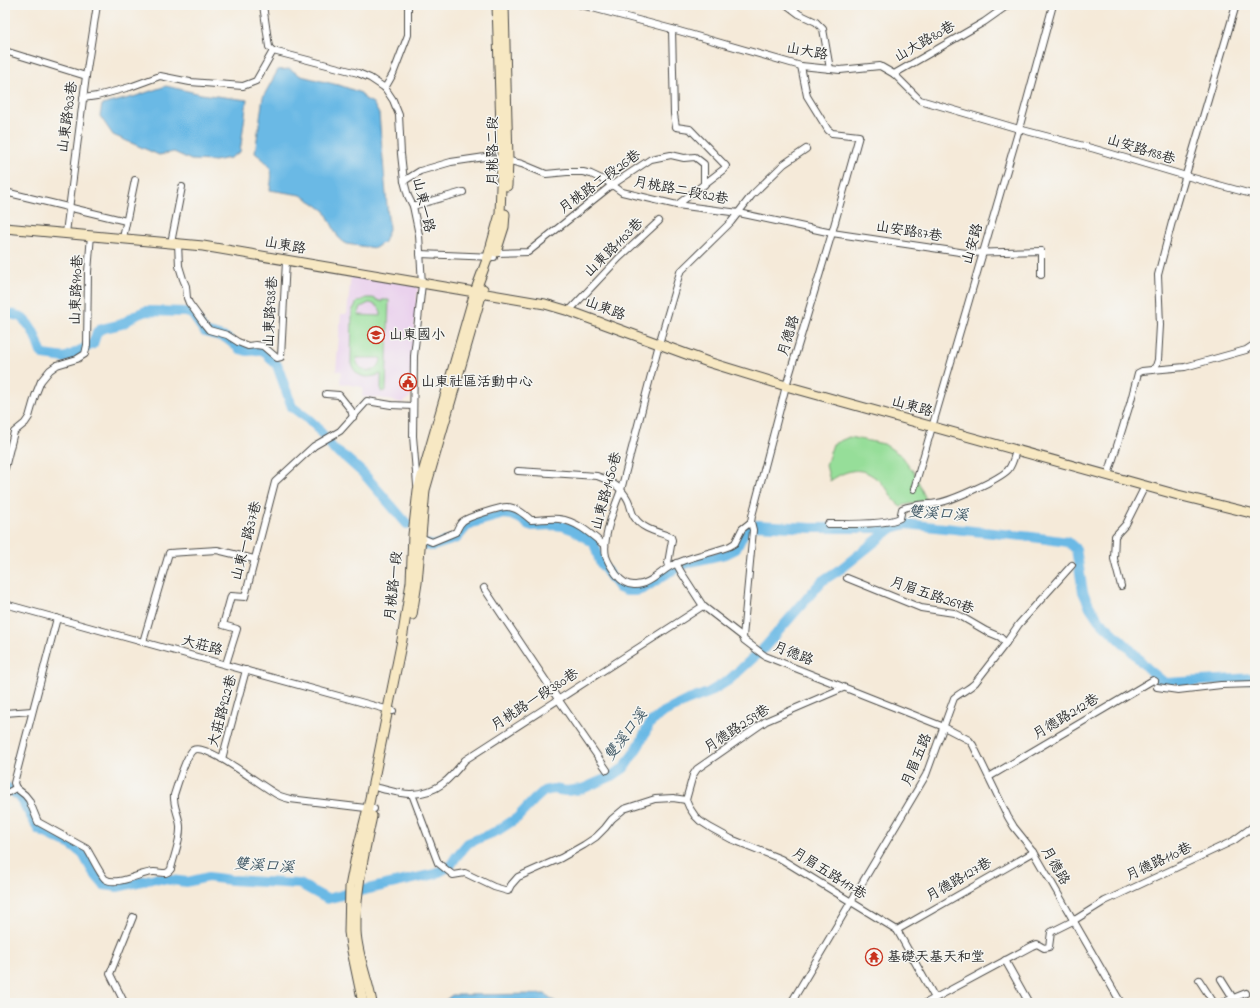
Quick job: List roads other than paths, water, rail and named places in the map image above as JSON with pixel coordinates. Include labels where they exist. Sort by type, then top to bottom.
[{"type":"street","name":"山東路903巷","points":[[66,233],[68,207],[97,5]]},
{"type":"street","points":[[83,98],[97,96],[130,87],[160,76],[190,82],[243,86],[256,81],[274,50],[269,46],[263,5]]},
{"type":"street","points":[[385,88],[393,74],[408,35],[408,5]]},
{"type":"street","name":"月桃路二段","points":[[497,5],[505,159]]},
{"type":"street","name":"月桃路二段","points":[[479,293],[504,227],[506,213],[504,5]]},
{"type":"street","name":"山大路","points":[[583,5],[801,66],[840,70],[880,66],[894,74],[920,100],[1019,128]]},
{"type":"street","points":[[787,5],[798,14],[816,22],[822,29],[830,69]]},
{"type":"street","name":"山大路80巷","points":[[894,74],[984,22],[1008,5]]},
{"type":"street","name":"山安路","points":[[914,489],[1019,128],[1053,5]]},
{"type":"street","points":[[1152,370],[1156,366],[1158,360],[1160,325],[1158,275],[1236,5]]},
{"type":"street","points":[[672,29],[674,114],[676,127],[690,129],[726,166],[677,205]]},
{"type":"street","name":"山東一路","points":[[274,50],[358,73],[370,78],[385,88],[393,100],[399,115],[404,181],[408,196],[413,206],[419,235],[422,284],[414,356],[413,406],[413,436],[421,490]]},
{"type":"street","points":[[5,51],[86,76]]},
{"type":"street","name":"月德路","points":[[801,66],[807,96],[828,130],[832,133],[859,136],[786,386],[752,516],[751,522],[753,530],[742,636],[744,640],[765,656],[944,727],[969,740],[1011,822],[1034,852],[1121,1003]]},
{"type":"street","name":"山安路188巷","points":[[1019,128],[1255,195]]},
{"type":"street","name":"山東路1450巷","points":[[751,522],[742,529],[735,543],[730,546],[684,559],[670,566],[643,584],[634,586],[620,580],[608,563],[605,554],[605,546],[614,507],[621,490],[659,344],[680,272],[739,213],[752,195],[784,164],[806,150]]},
{"type":"street","name":"月桃路二段26巷","points":[[420,254],[492,256],[528,252],[612,185],[651,159],[671,155],[684,158],[695,157],[704,164],[704,185]]},
{"type":"street","name":"月桃路二段82巷","points":[[404,181],[420,171],[452,162],[485,157],[505,159],[546,174],[583,172],[600,178],[622,192],[677,205],[739,213],[832,232]]},
{"type":"street","points":[[123,238],[135,180]]},
{"type":"street","points":[[174,243],[182,187]]},
{"type":"street","points":[[5,192],[126,221]]},
{"type":"street","points":[[413,206],[463,192]]},
{"type":"street","name":"山東路1103巷","points":[[569,311],[619,258],[659,221]]},
{"type":"street","name":"山東路","points":[[5,228],[203,246],[545,304],[569,311],[708,362],[786,386],[1145,486],[1255,514]]},
{"type":"street","name":"山安路87巷","points":[[832,232],[966,253],[1041,251],[1041,275]]},
{"type":"street","name":"山東路910巷","points":[[5,468],[14,432],[25,423],[29,417],[41,381],[50,370],[57,365],[77,359],[85,354],[87,347],[88,272],[91,235]]},
{"type":"street","name":"山東路938巷","points":[[174,243],[179,266],[186,286],[189,303],[209,330],[227,335],[248,346],[263,346],[277,358],[281,357],[286,261]]},
{"type":"street","name":"月桃路一段","points":[[404,641],[411,582],[413,534],[421,490],[479,293]]},
{"type":"street","points":[[1108,475],[1138,373],[1142,371],[1185,367],[1246,350],[1255,344]]},
{"type":"street","points":[[326,394],[339,395],[351,410],[353,417]]},
{"type":"street","points":[[353,417],[367,401],[391,405],[413,406]]},
{"type":"street","name":"山東一路37巷","points":[[226,664],[237,629],[223,625],[231,596],[245,598],[254,559],[276,482],[314,446],[340,431],[353,417]]},
{"type":"street","points":[[828,524],[874,523],[896,520],[900,518],[902,508],[940,502],[984,485],[1003,474],[1009,468],[1016,450]]},
{"type":"street","points":[[518,471],[596,476],[602,477],[616,485],[628,500],[635,518],[653,531],[671,538],[672,540],[668,563],[670,566]]},
{"type":"street","points":[[1121,586],[1114,559],[1115,536],[1126,524],[1145,486]]},
{"type":"street","name":"月桃路一段","points":[[371,809],[417,583],[421,490]]},
{"type":"street","points":[[420,537],[432,542],[456,532],[459,525],[468,517],[506,507],[516,509],[531,520],[560,519],[576,524],[605,546]]},
{"type":"street","points":[[143,642],[169,553],[217,550],[254,559]]},
{"type":"street","points":[[676,563],[703,606],[742,636]]},
{"type":"street","name":"月眉五路","points":[[792,1003],[926,775],[954,698],[975,683],[1019,624],[1072,565]]},
{"type":"street","name":"月眉五路269巷","points":[[847,578],[921,608],[954,613],[962,616],[986,631],[1000,637],[1006,643]]},
{"type":"street","points":[[484,588],[558,700],[607,770]]},
{"type":"street","name":"大莊路","points":[[5,604],[390,710]]},
{"type":"street","name":"月桃路一段380巷","points":[[378,788],[412,794],[434,790],[450,779],[465,760],[703,606]]},
{"type":"street","points":[[57,618],[14,783],[16,788],[25,795],[38,822],[86,849],[92,856],[104,878],[109,881],[124,880],[149,872],[165,874],[171,869],[180,834],[180,824],[174,795],[188,756],[193,750],[205,750],[222,759],[278,795],[290,799],[371,809]]},
{"type":"street","name":"大莊路922巷","points":[[222,759],[246,670]]},
{"type":"street","name":"月德路212巷","points":[[989,777],[1153,680],[1156,684],[1178,690],[1221,685],[1255,684]]},
{"type":"street","name":"月德路259巷","points":[[686,800],[693,775],[701,766],[766,721],[843,688]]},
{"type":"street","name":"月桃路一段","points":[[354,898],[356,856],[378,788],[390,710]]},
{"type":"street","points":[[5,713],[32,711]]},
{"type":"street","points":[[6,793],[16,788]]},
{"type":"street","points":[[412,794],[438,863],[453,876],[465,873],[494,887],[508,891],[518,877],[568,854],[596,837],[612,819],[624,809],[655,799],[673,798],[686,800]]},
{"type":"street","name":"月眉五路117巷","points":[[686,800],[688,807],[695,816],[711,828],[731,839],[782,859],[897,930],[935,998]]},
{"type":"street","name":"月德路110巷","points":[[1005,960],[1037,944],[1044,948],[1048,948],[1051,932],[1073,921],[1105,901],[1233,841],[1255,825]]},
{"type":"street","name":"月德路127巷","points":[[897,930],[1034,852]]},
{"type":"street","points":[[354,898],[356,932],[372,1003]]},
{"type":"street","points":[[354,898],[349,932],[363,1003]]},
{"type":"street","points":[[122,1003],[124,1002],[110,974],[133,917]]},
{"type":"street","points":[[926,1003],[1005,960],[1029,1003]]},
{"type":"street","points":[[358,979],[364,971]]},
{"type":"street","points":[[1221,979],[1233,998]]},
{"type":"street","points":[[1200,980],[1214,1003]]},
{"type":"street","points":[[1221,1003],[1246,993]]},
{"type":"water","points":[[290,69],[301,76],[342,86],[361,93],[365,99],[373,103],[379,114],[389,229],[384,242],[375,248],[346,244],[338,237],[325,211],[301,195],[270,190],[270,168],[255,153],[263,97],[278,70]]},
{"type":"water","points":[[166,86],[201,94],[247,100],[240,152],[230,158],[214,161],[191,160],[174,152],[159,155],[113,135],[100,116],[102,105]]},
{"type":"water","points":[[1255,421],[1255,476],[1250,472]]},
{"type":"water","points":[[545,994],[557,1003],[442,1003],[452,995]]},
{"type":"waterway","points":[[5,312],[21,317],[28,324],[34,333],[41,352],[44,355],[65,358],[93,344],[97,332],[101,329],[122,324],[146,311],[186,312],[192,314],[205,332],[226,338],[240,349],[247,351],[259,350],[265,352],[277,365],[292,407],[316,426],[334,450],[345,457],[364,474],[407,524]]},
{"type":"waterway","points":[[424,544],[433,546],[457,538],[466,527],[472,523],[504,514],[512,515],[521,519],[530,526],[563,526],[574,530],[594,543],[600,562],[619,588],[626,591],[636,591],[643,589],[669,572],[687,563],[726,554],[736,549],[745,531],[756,525],[811,528],[892,528]]},
{"type":"waterway","name":"雙溪口溪","points":[[5,786],[20,797],[39,830],[71,845],[83,854],[93,872],[104,885],[118,887],[155,878],[187,882],[208,877],[231,880],[300,884],[327,899],[435,874],[450,866],[468,843],[497,831],[517,818],[544,791],[553,789],[566,791],[582,789],[612,776],[624,768],[639,745],[650,723],[664,712],[686,701],[708,693],[729,680],[764,648],[822,581],[842,568],[892,528],[906,524],[1068,542],[1076,549],[1083,592],[1098,619],[1129,648],[1147,668],[1165,683],[1255,678]]},
{"type":"place","name":"山東國小","points":[[376,335]]},
{"type":"place","name":"山東社區活動中心","points":[[408,382]]},
{"type":"place","name":"基礎天基天和堂","points":[[874,957]]}]
